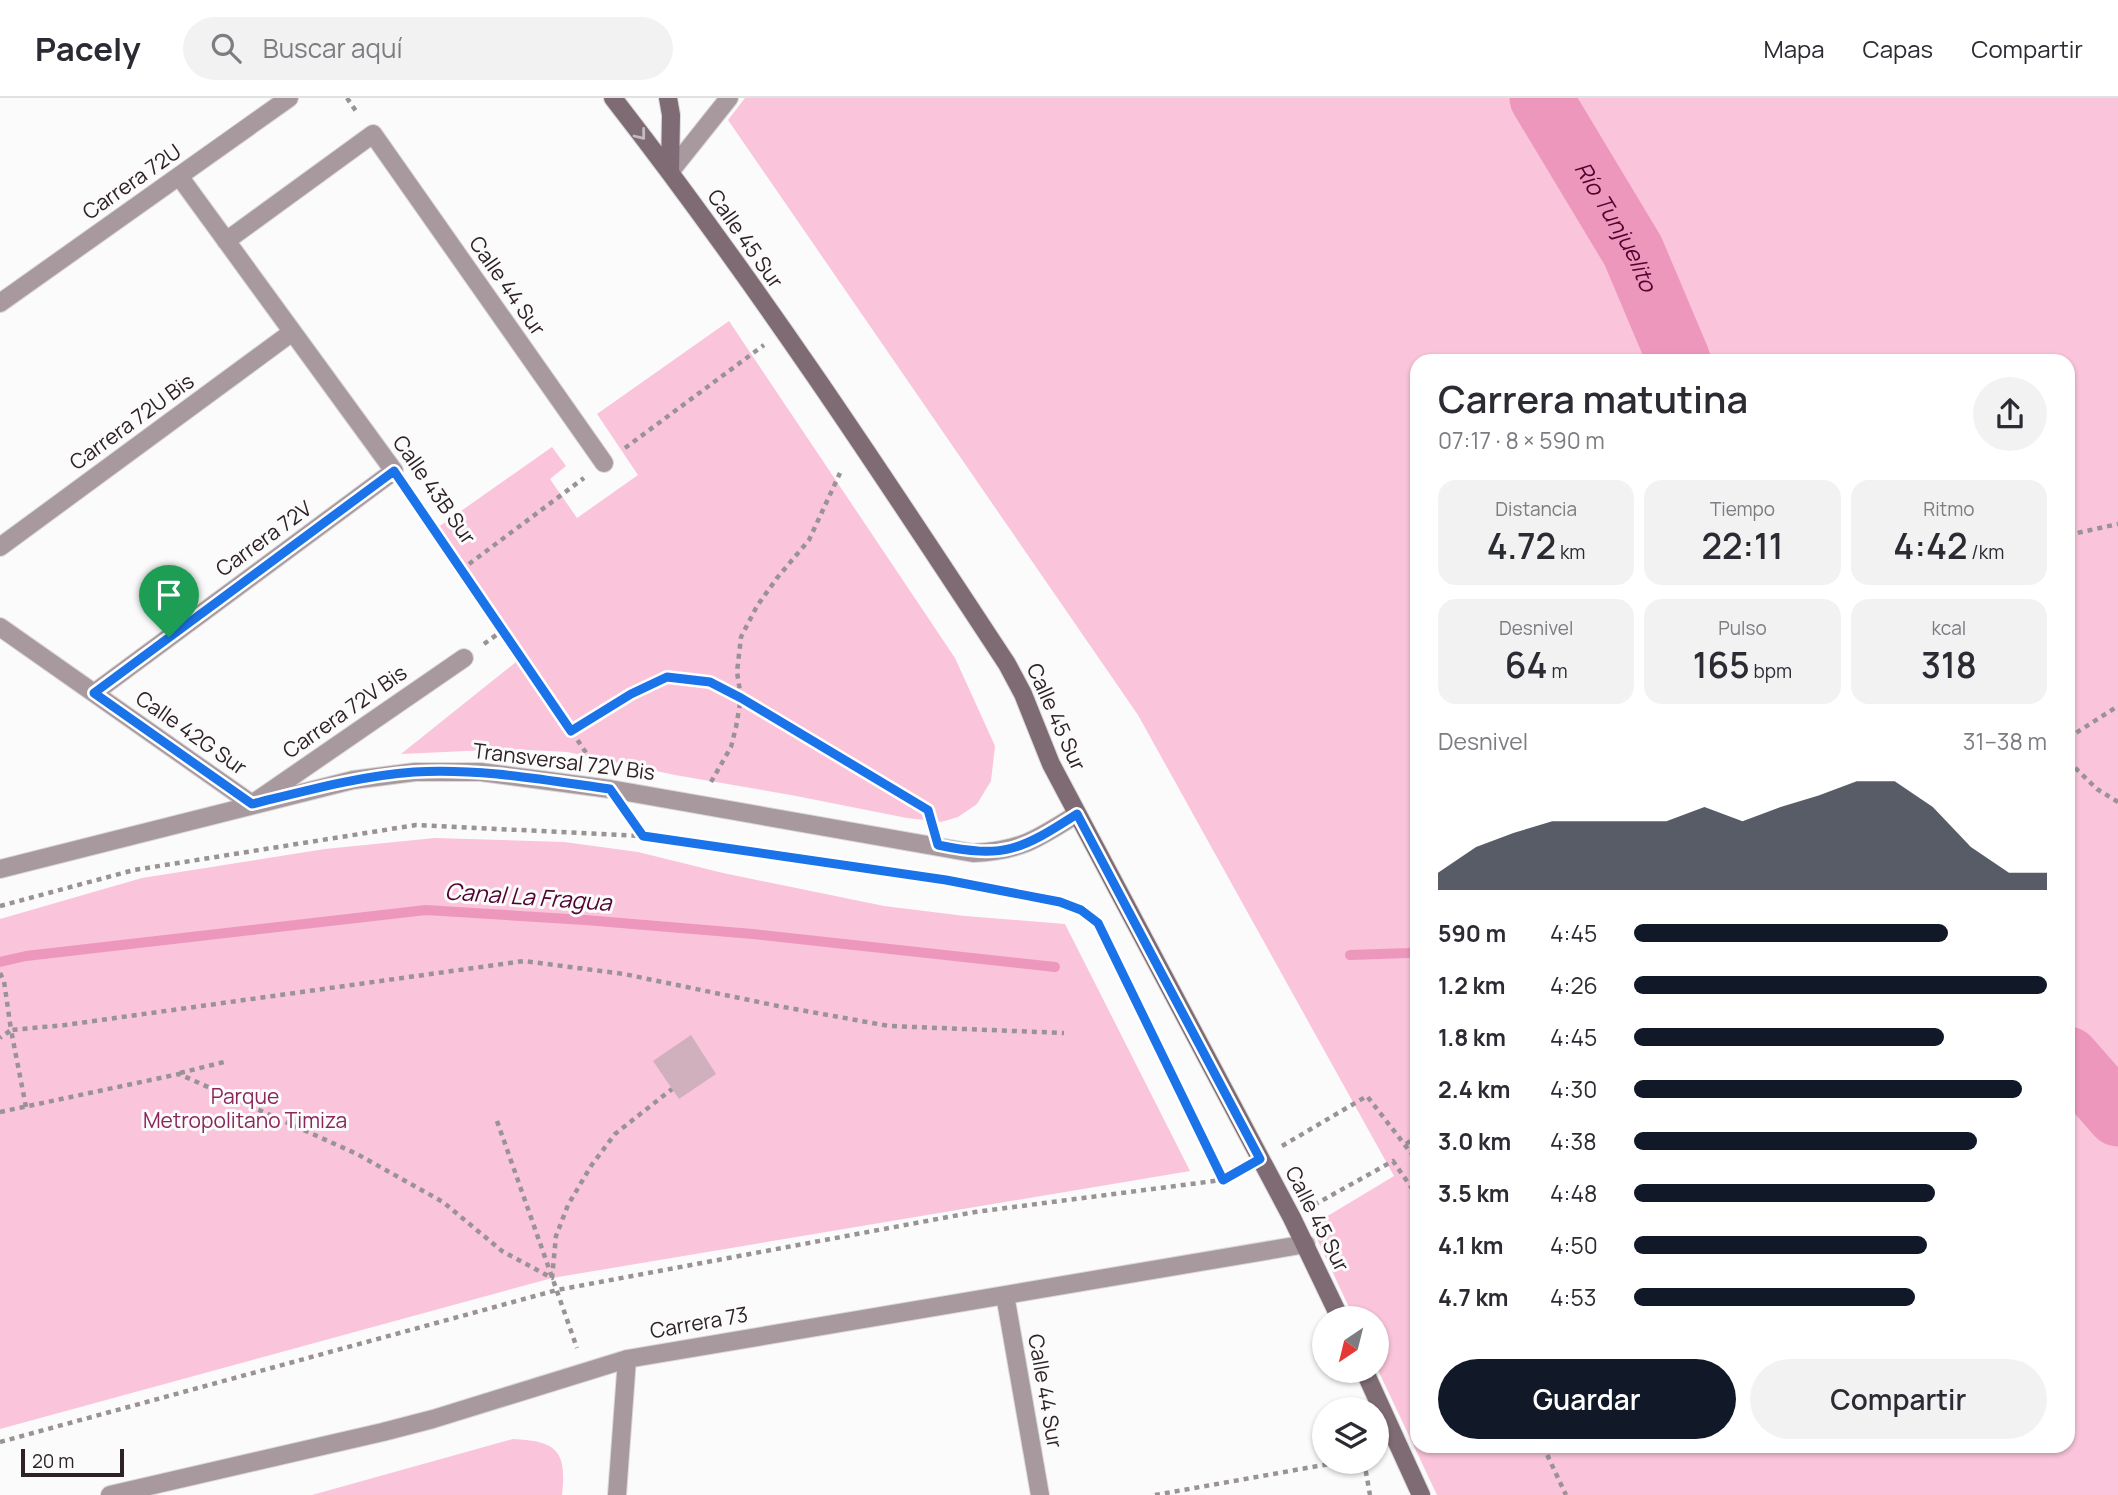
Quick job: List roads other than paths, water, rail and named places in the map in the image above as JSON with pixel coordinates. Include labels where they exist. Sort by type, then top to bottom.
[{"type":"street","name":"Carrera 72U","points":[[0,303],[289,98]]},
{"type":"street","name":"Calle 45 Sur","points":[[613,98],[670,172],[890,486],[1007,663],[1023,694],[1051,764],[1306,1244],[1334,1306]]},
{"type":"street","points":[[668,98],[671,115],[670,172]]},
{"type":"street","points":[[670,172],[729,98]]},
{"type":"street","name":"Calle 44 Sur","points":[[226,241],[373,135],[604,463]]},
{"type":"street","name":"Calle 43B Sur","points":[[179,176],[394,471]]},
{"type":"street","name":"Carrera 72U Bis","points":[[0,547],[291,333]]},
{"type":"street","name":"Carrera 72V","points":[[94,693],[394,471]]},
{"type":"street","name":"Calle 42G Sur","points":[[0,627],[252,804]]},
{"type":"street","name":"Carrera 72V Bis","points":[[252,804],[464,658]]},
{"type":"street","name":"Transversal 72V Bis","points":[[0,869],[353,780],[415,772],[481,772],[610,789],[973,853],[1000,852],[1037,839],[1077,814]]},
{"type":"street","name":"Carrera 73","points":[[110,1495],[383,1432],[626,1359],[1306,1244]]},
{"type":"street","name":"Calle 44 Sur","points":[[1005,1295],[1040,1495]]},
{"type":"street","points":[[617,1495],[626,1359]]},
{"type":"street","points":[[1370,1383],[1422,1495]]},
{"type":"waterway","name":"Río Tunjuelito","points":[[1541,98],[1633,251],[1676,354]]},
{"type":"waterway","name":"Canal La Fragua","points":[[0,962],[26,956],[426,910],[753,934],[1055,967]]},
{"type":"waterway","name":"Canal La Fragua","points":[[1350,955],[1410,953]]},
{"type":"waterway","name":"Río Tunjuelito","points":[[2075,1066],[2118,1115]]},
{"type":"park label","name":"Parque Metropolitano Timiza","points":[[245,1109]]}]
